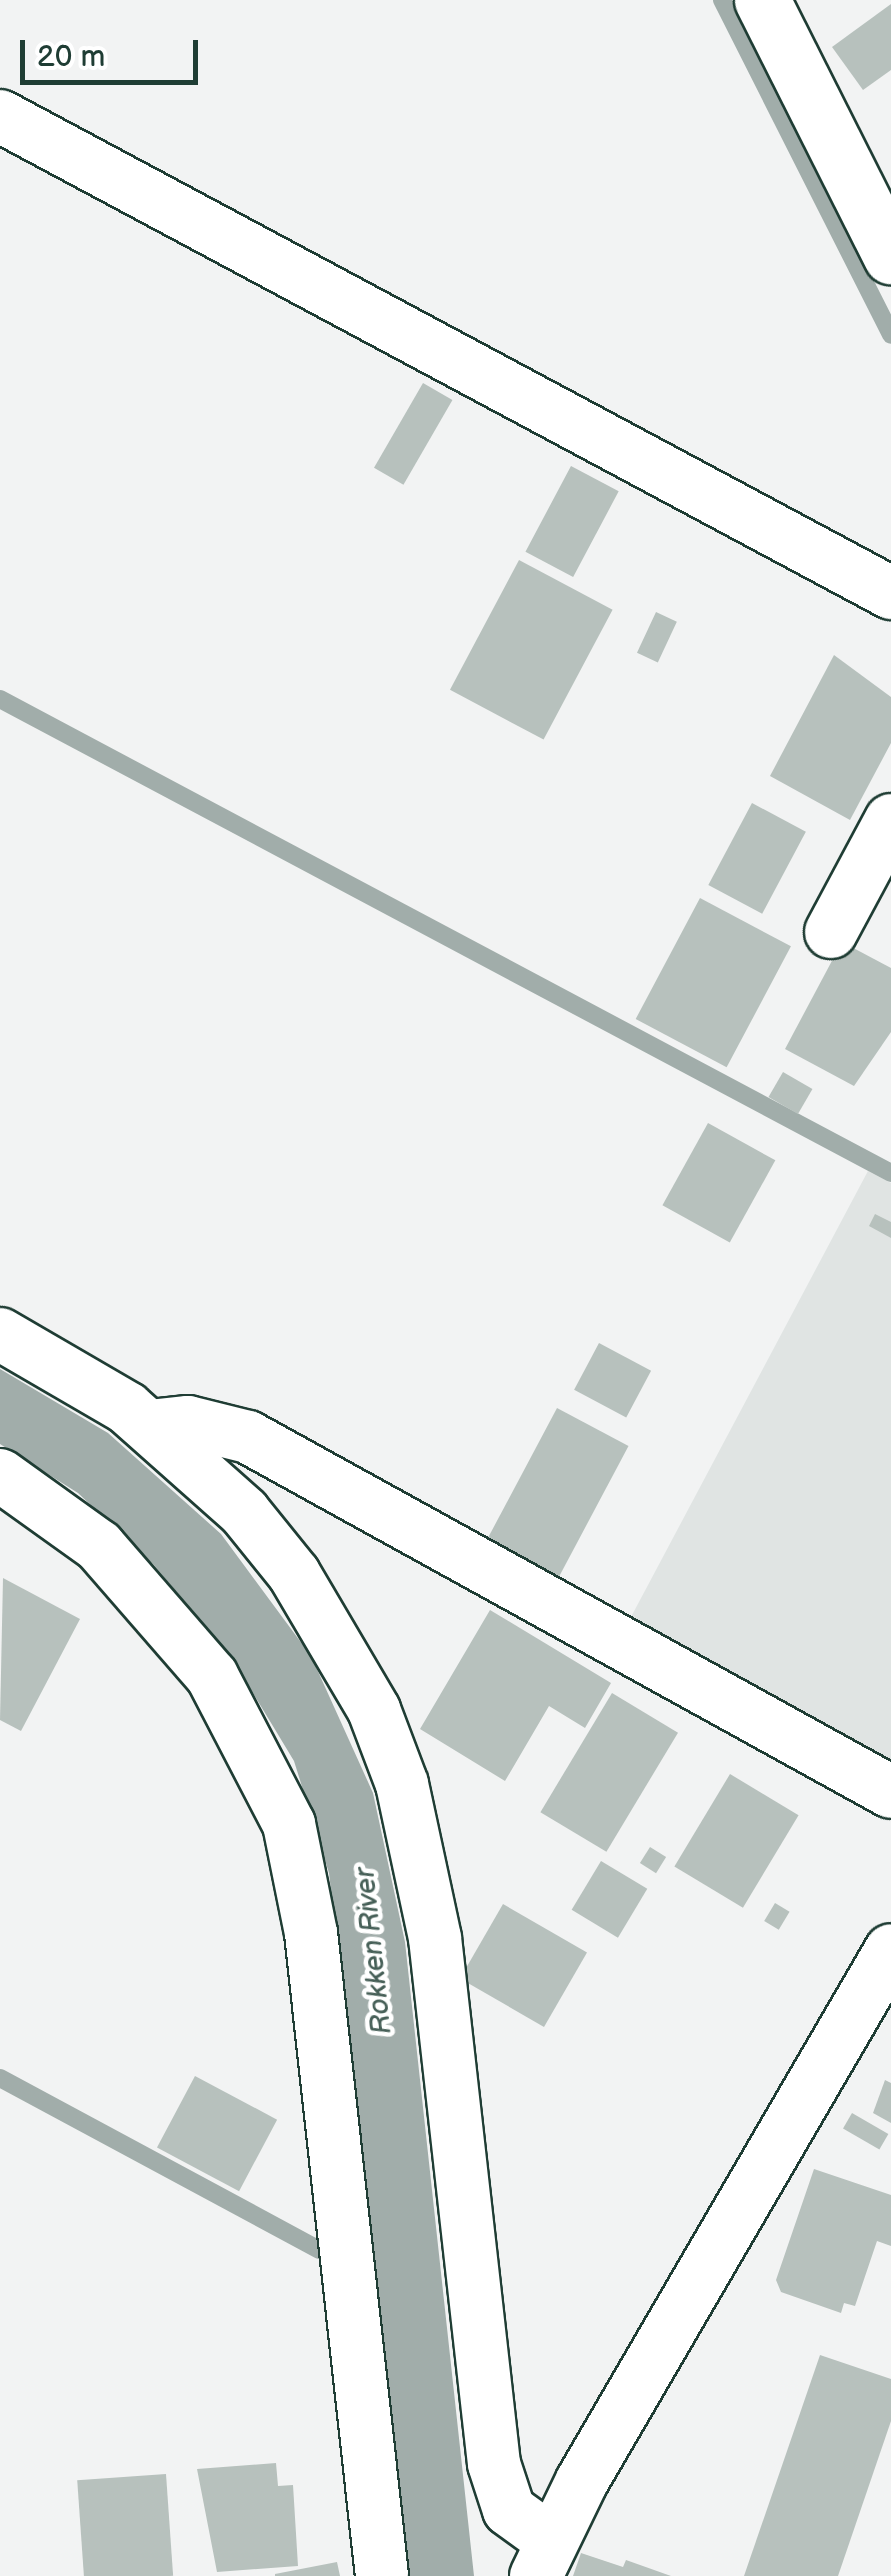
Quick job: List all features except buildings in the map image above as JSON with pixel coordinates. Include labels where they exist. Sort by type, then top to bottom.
[{"type":"street","points":[[762,0],[891,256]]},
{"type":"street","points":[[0,116],[891,592]]},
{"type":"street","points":[[831,932],[891,820]]},
{"type":"street","points":[[0,1334],[149,1426],[244,1512],[294,1574],[374,1710],[402,1784],[435,1938],[494,2464],[509,2510],[542,2558],[891,1950]]},
{"type":"street","points":[[149,1426],[188,1422],[248,1436],[891,1792]]},
{"type":"street","points":[[0,1474],[99,1546],[212,1676],[289,1824],[311,1932],[382,2576]]},
{"type":"shaded area","points":[[868,1171],[891,1183],[891,1777],[636,1635],[631,1617]]},
{"type":"water","name":"Rokken River","points":[[0,1369],[108,1433],[221,1534],[311,1656],[373,1793],[405,1942],[474,2576],[409,2576],[329,1873],[294,1761],[233,1660],[154,1565],[78,1493],[0,1444]]},
{"type":"waterway","points":[[722,0],[891,335]]},
{"type":"waterway","points":[[0,699],[891,1173]]},
{"type":"waterway","points":[[0,2078],[320,2250]]}]
